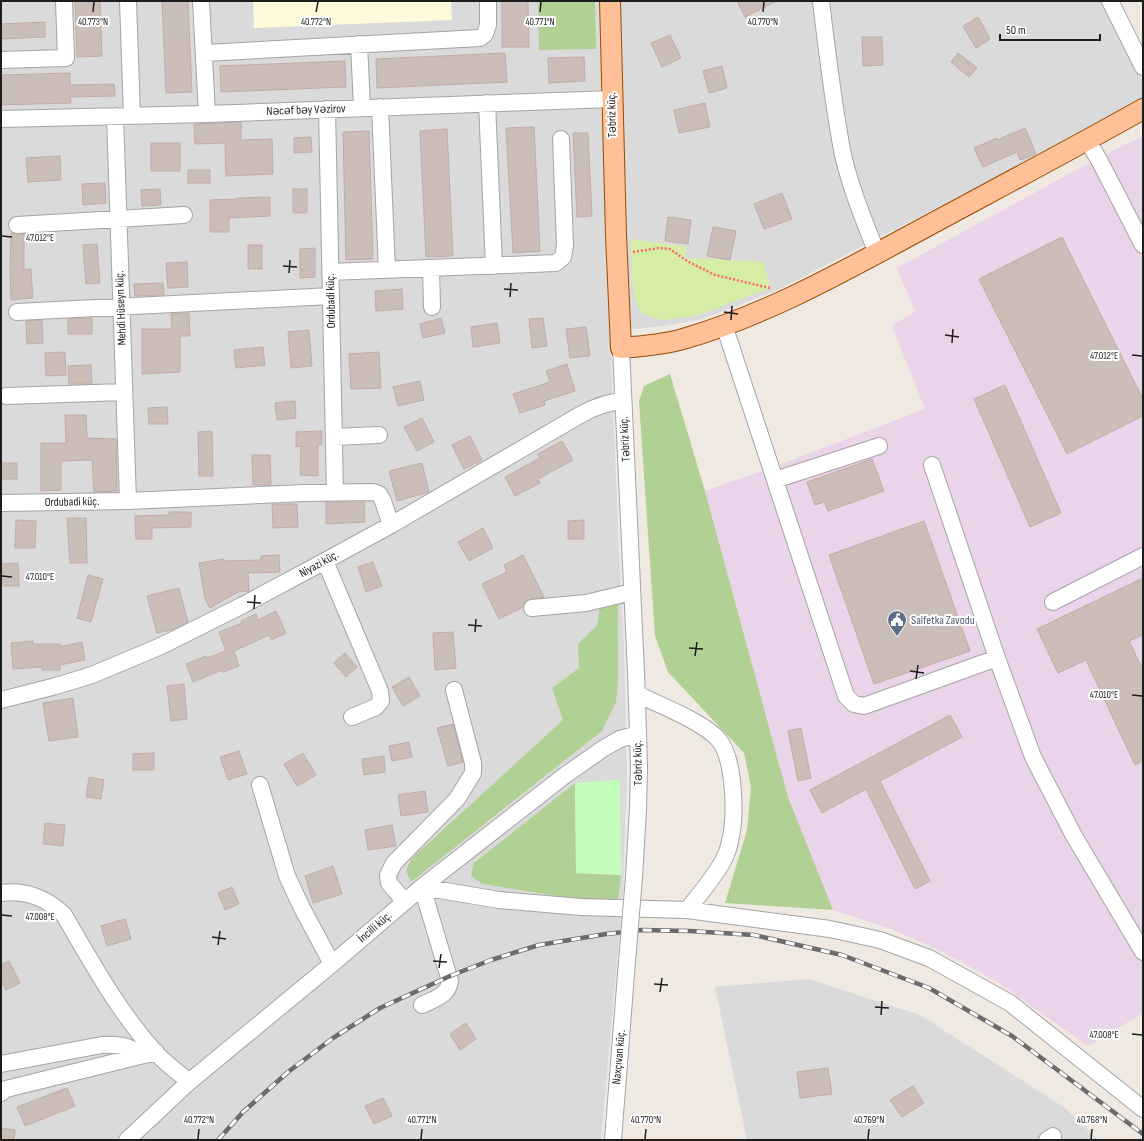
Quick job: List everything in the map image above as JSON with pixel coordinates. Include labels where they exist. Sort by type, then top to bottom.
[{"type":"main road","name":"Təbriz küç.","points":[[610,1],[621,348]]},
{"type":"main road","points":[[621,348],[657,344],[683,339],[724,325],[782,301],[877,253],[1143,109]]},
{"type":"street","points":[[1,60],[66,58],[64,1]]},
{"type":"street","points":[[128,1],[132,116]]},
{"type":"street","points":[[201,1],[207,114]]},
{"type":"street","points":[[204,53],[480,38],[485,34],[488,25],[488,1]]},
{"type":"street","points":[[822,1],[834,104],[844,156],[858,209],[877,253]]},
{"type":"street","points":[[1110,1],[1143,67]]},
{"type":"street","points":[[359,44],[362,108]]},
{"type":"street","name":"Nəcəf bəy Vəzirov","points":[[1,119],[207,114],[612,99]]},
{"type":"street","points":[[487,103],[494,266]]},
{"type":"street","points":[[380,107],[387,270]]},
{"type":"street","name":"Ordubadi küç.","points":[[327,109],[335,493]]},
{"type":"street","name":"Mehdi Hüseyn küç.","points":[[115,116],[128,501]]},
{"type":"street","points":[[330,272],[556,263],[563,257],[565,244],[561,139]]},
{"type":"street","points":[[1087,140],[1098,158],[1143,245]]},
{"type":"street","points":[[17,225],[184,215]]},
{"type":"street","points":[[431,268],[432,308]]},
{"type":"street","points":[[17,312],[331,296]]},
{"type":"street","points":[[724,325],[846,696],[854,704],[864,706],[997,658]]},
{"type":"street","name":"Təbriz küç.","points":[[621,348],[638,734],[638,809],[626,974]]},
{"type":"street","points":[[6,396],[124,392]]},
{"type":"street","name":"Niyazi küç.","points":[[1,700],[92,675],[160,646],[325,561],[390,525],[580,414],[611,402],[623,401]]},
{"type":"street","points":[[334,437],[379,435]]},
{"type":"street","points":[[775,480],[880,446]]},
{"type":"street","points":[[932,465],[997,658],[1033,757],[1074,836],[1143,952]]},
{"type":"street","name":"Ordubadi küç.","points":[[1,503],[128,501],[305,493],[373,492],[379,494],[383,501],[390,525]]},
{"type":"street","points":[[1053,602],[1143,556]]},
{"type":"street","points":[[325,561],[380,691],[381,700],[376,707],[352,717]]},
{"type":"street","points":[[532,608],[586,603],[632,592]]},
{"type":"street","points":[[405,902],[389,883],[388,875],[394,863],[457,799],[473,773],[473,763],[454,690]]},
{"type":"street","points":[[637,694],[705,727],[719,741],[728,758],[732,782],[730,842],[723,860],[709,883],[687,910]]},
{"type":"street","name":"İncilli küç.","points":[[127,1140],[189,1082],[332,964],[422,887],[564,776],[620,739],[638,734]]},
{"type":"street","points":[[260,785],[287,876],[302,908],[332,964]]},
{"type":"street","points":[[422,1005],[446,993],[449,988],[450,981],[422,887],[499,900],[581,907],[687,910],[830,929],[880,940],[929,958],[1010,1003],[1143,1109]]},
{"type":"street","points":[[1,894],[17,892],[48,901],[64,915],[94,966],[133,1024],[150,1054]]},
{"type":"street","name":"Naxçıvan küç.","points":[[613,1140],[626,974]]},
{"type":"street","points":[[1,1064],[114,1044],[150,1054],[189,1082]]},
{"type":"street","points":[[1,1093],[6,1089],[150,1054]]},
{"type":"path","points":[[630,252],[659,248],[670,249],[687,261],[715,275],[770,288]]},
{"type":"shaded area","points":[[1,1],[1102,1],[1143,82],[1143,101],[778,290],[702,319],[665,326],[610,331],[624,642],[627,777],[623,894],[601,1140],[1,1140]]},
{"type":"shaded area","points":[[253,1],[451,1],[452,20],[254,28]]},
{"type":"shaded area","points":[[1143,136],[1143,1013],[1088,1046],[996,981],[943,952],[891,929],[833,910],[788,797],[705,491],[771,468],[925,409],[892,326],[915,311],[897,268],[1098,158]]},
{"type":"shaded area","points":[[809,979],[920,1015],[1065,1108],[1098,1140],[747,1140],[715,987]]},
{"type":"green space","points":[[538,1],[595,1],[596,49],[539,50]]},
{"type":"green space","points":[[630,239],[687,247],[685,258],[764,262],[770,288],[695,316],[661,320],[642,313],[634,297]]},
{"type":"green space","points":[[670,374],[705,491],[788,797],[833,910],[725,903],[747,830],[751,787],[744,753],[668,672],[655,636],[639,401],[644,386]]},
{"type":"green space","points":[[618,601],[618,681],[616,702],[602,731],[411,882],[406,871],[411,859],[563,720],[552,688],[579,668],[578,644],[597,625],[600,605]]},
{"type":"green space","points":[[620,780],[621,875],[576,873],[575,783]]},
{"type":"green space","points":[[575,783],[576,873],[621,875],[618,900],[576,899],[482,884],[471,876],[474,863]]},
{"type":"building","points":[[75,1],[100,1],[102,56],[77,57]]},
{"type":"building","points":[[162,1],[188,1],[192,92],[166,93]]},
{"type":"building","points":[[502,1],[528,1],[529,47],[502,47]]},
{"type":"building","points":[[737,1],[777,1],[745,17]]},
{"type":"building","points":[[978,17],[990,39],[976,48],[963,26]]},
{"type":"building","points":[[45,22],[45,37],[1,39],[1,24]]},
{"type":"building","points":[[670,35],[681,58],[662,67],[651,43]]},
{"type":"building","points":[[862,37],[882,37],[883,65],[863,66]]},
{"type":"building","points":[[505,53],[507,82],[377,88],[376,59]]},
{"type":"building","points":[[958,53],[977,68],[969,77],[951,62]]},
{"type":"building","points":[[584,57],[585,81],[549,83],[548,58]]},
{"type":"building","points":[[345,61],[346,87],[221,92],[220,66]]},
{"type":"building","points":[[722,66],[727,88],[709,93],[703,71]]},
{"type":"building","points":[[70,73],[70,85],[114,84],[115,96],[70,97],[71,103],[1,105],[1,75]]},
{"type":"building","points":[[705,103],[710,127],[679,133],[674,110]]},
{"type":"building","points":[[241,122],[241,140],[272,139],[273,174],[226,176],[225,143],[195,144],[194,124]]},
{"type":"building","points":[[534,127],[540,251],[513,253],[506,128]]},
{"type":"building","points":[[1025,128],[1036,154],[1020,160],[1017,152],[983,167],[974,148]]},
{"type":"building","points":[[447,129],[453,256],[426,257],[420,131]]},
{"type":"building","points":[[369,131],[373,259],[346,260],[343,132]]},
{"type":"building","points":[[573,133],[588,133],[592,216],[577,217]]},
{"type":"building","points":[[311,137],[312,152],[294,153],[294,138]]},
{"type":"building","points":[[151,143],[180,143],[180,171],[151,171]]},
{"type":"building","points":[[60,156],[61,180],[28,182],[26,158]]},
{"type":"building","points":[[188,170],[210,170],[210,183],[188,183]]},
{"type":"building","points":[[105,183],[106,203],[83,205],[82,184]]},
{"type":"building","points":[[160,189],[161,205],[142,206],[141,190]]},
{"type":"building","points":[[293,189],[307,189],[307,213],[293,213]]},
{"type":"building","points":[[782,193],[792,219],[764,229],[754,204]]},
{"type":"building","points":[[270,197],[270,216],[229,218],[229,232],[210,232],[210,200]]},
{"type":"building","points":[[668,217],[691,220],[688,244],[665,241]]},
{"type":"building","points":[[713,227],[736,231],[730,260],[707,256]]},
{"type":"building","points":[[11,233],[24,234],[24,270],[31,269],[33,298],[11,300]]},
{"type":"building","points":[[1062,237],[1143,399],[1143,416],[1067,454],[979,279]]},
{"type":"building","points":[[97,244],[100,283],[86,284],[83,245]]},
{"type":"building","points":[[248,245],[262,245],[262,269],[248,269]]},
{"type":"building","points":[[315,248],[315,277],[300,278],[300,249]]},
{"type":"building","points":[[187,262],[188,287],[168,288],[166,263]]},
{"type":"building","points":[[163,283],[164,295],[135,296],[134,284]]},
{"type":"building","points":[[402,289],[403,309],[376,311],[375,291]]},
{"type":"building","points":[[189,313],[190,336],[180,336],[180,372],[142,374],[142,329],[172,329],[171,314]]},
{"type":"building","points":[[92,318],[92,334],[68,334],[68,319]]},
{"type":"building","points":[[441,318],[445,333],[423,338],[420,324]]},
{"type":"building","points":[[543,318],[547,346],[532,348],[529,319]]},
{"type":"building","points":[[42,320],[43,343],[27,344],[26,321]]},
{"type":"building","points":[[497,323],[500,343],[473,347],[471,327]]},
{"type":"building","points":[[586,327],[590,356],[570,358],[566,329]]},
{"type":"building","points":[[309,330],[312,366],[291,368],[288,332]]},
{"type":"building","points":[[263,347],[265,365],[236,368],[234,350]]},
{"type":"building","points":[[65,352],[66,375],[46,376],[45,353]]},
{"type":"building","points":[[379,352],[381,388],[351,389],[349,354]]},
{"type":"building","points":[[567,364],[575,391],[544,401],[545,405],[520,413],[513,394],[550,382],[546,371]]},
{"type":"building","points":[[91,365],[92,384],[69,384],[68,366]]},
{"type":"building","points":[[420,381],[424,400],[398,406],[393,387]]},
{"type":"building","points":[[1005,385],[1061,513],[1030,527],[974,399]]},
{"type":"building","points":[[295,401],[296,418],[277,420],[275,403]]},
{"type":"building","points":[[167,407],[168,424],[149,424],[148,408]]},
{"type":"building","points":[[65,415],[86,415],[87,438],[116,439],[117,491],[94,492],[92,460],[61,461],[61,490],[41,491],[41,443],[66,443]]},
{"type":"building","points":[[422,418],[434,442],[417,451],[404,427]]},
{"type":"building","points":[[212,431],[213,476],[199,476],[198,432]]},
{"type":"building","points":[[322,431],[322,445],[318,445],[318,476],[300,475],[301,446],[296,447],[296,432]]},
{"type":"building","points":[[470,436],[482,460],[464,469],[452,445]]},
{"type":"building","points":[[562,441],[573,460],[538,479],[540,483],[515,496],[505,477],[540,458],[538,454]]},
{"type":"building","points":[[252,455],[270,455],[271,485],[253,485]]},
{"type":"building","points":[[872,459],[884,491],[828,511],[824,502],[815,505],[807,482]]},
{"type":"building","points":[[1,463],[17,463],[17,479],[1,479]]},
{"type":"building","points":[[422,463],[429,492],[397,501],[389,471]]},
{"type":"building","points":[[326,502],[364,502],[365,522],[326,524]]},
{"type":"building","points":[[272,504],[297,504],[298,527],[273,528]]},
{"type":"building","points":[[169,512],[191,512],[191,527],[152,528],[152,539],[136,539],[135,516],[169,515]]},
{"type":"building","points":[[67,518],[86,518],[87,563],[70,563]]},
{"type":"building","points":[[16,520],[36,521],[35,548],[15,548]]},
{"type":"building","points":[[584,520],[584,539],[568,539],[568,521]]},
{"type":"building","points":[[924,521],[970,651],[874,684],[829,555]]},
{"type":"building","points":[[483,528],[493,548],[469,561],[458,542]]},
{"type":"building","points":[[279,555],[280,572],[248,573],[249,591],[238,592],[210,608],[205,599],[199,563],[223,559],[224,561],[261,560],[261,556]]},
{"type":"building","points":[[523,555],[544,597],[527,600],[523,607],[499,619],[482,584],[507,572],[504,565]]},
{"type":"building","points":[[373,562],[382,586],[366,592],[358,567]]},
{"type":"building","points":[[18,563],[19,586],[1,586],[1,564]]},
{"type":"building","points":[[88,575],[103,579],[91,622],[77,618]]},
{"type":"building","points":[[1143,578],[1143,635],[1129,641],[1143,670],[1143,761],[1135,765],[1086,660],[1058,673],[1037,629]]},
{"type":"building","points":[[179,588],[188,622],[175,629],[157,633],[147,596]]},
{"type":"building","points":[[276,611],[286,633],[271,640],[269,635],[234,651],[239,666],[223,672],[222,670],[193,682],[186,664],[206,656],[207,658],[226,651],[219,632],[242,623],[241,621],[256,614],[258,620]]},
{"type":"building","points":[[453,632],[456,668],[435,670],[433,633]]},
{"type":"building","points":[[33,641],[33,644],[60,644],[60,647],[82,642],[85,660],[60,665],[60,670],[42,670],[42,667],[13,669],[11,643]]},
{"type":"building","points":[[345,653],[357,667],[346,677],[334,663]]},
{"type":"building","points":[[409,677],[420,696],[403,706],[392,687]]},
{"type":"building","points":[[184,684],[187,719],[171,721],[167,686]]},
{"type":"building","points":[[73,698],[78,737],[49,741],[43,703]]},
{"type":"building","points":[[950,715],[962,737],[880,781],[930,881],[915,889],[866,789],[822,813],[810,790]]},
{"type":"building","points":[[453,724],[463,762],[448,766],[437,728]]},
{"type":"building","points":[[801,728],[811,778],[798,781],[788,731]]},
{"type":"building","points":[[409,742],[412,757],[392,761],[389,746]]},
{"type":"building","points":[[239,751],[247,774],[228,780],[220,757]]},
{"type":"building","points":[[154,753],[154,770],[133,770],[133,754]]},
{"type":"building","points":[[303,753],[316,775],[297,786],[284,764]]},
{"type":"building","points":[[384,756],[385,772],[364,775],[362,759]]},
{"type":"building","points":[[89,777],[104,780],[101,799],[86,797]]},
{"type":"building","points":[[425,791],[428,812],[401,816],[398,795]]},
{"type":"building","points":[[45,823],[65,825],[63,846],[43,844]]},
{"type":"building","points":[[392,825],[396,846],[368,850],[365,830]]},
{"type":"building","points":[[333,866],[342,894],[313,903],[305,876]]},
{"type":"building","points":[[232,887],[239,904],[225,910],[218,893]]},
{"type":"building","points":[[125,919],[131,939],[107,946],[101,926]]},
{"type":"building","points":[[9,961],[20,983],[6,990],[1,980],[1,965]]},
{"type":"building","points":[[466,1023],[476,1039],[460,1050],[450,1034]]},
{"type":"building","points":[[828,1068],[832,1094],[800,1098],[797,1072]]},
{"type":"building","points":[[913,1086],[924,1103],[902,1117],[890,1100]]},
{"type":"building","points":[[67,1088],[75,1106],[25,1126],[17,1107]]},
{"type":"building","points":[[383,1098],[392,1116],[374,1124],[365,1106]]},
{"type":"building","points":[[1,1128],[15,1130],[14,1140],[1,1140]]},
{"type":"railway","points":[[218,1140],[243,1112],[288,1072],[333,1038],[380,1008],[450,976],[491,960],[539,945],[606,934],[642,930],[754,935],[842,955],[929,988],[1012,1036],[1143,1134]]},
{"type":"place","name":"Salfetka Zavodu","points":[[897,637]]}]
